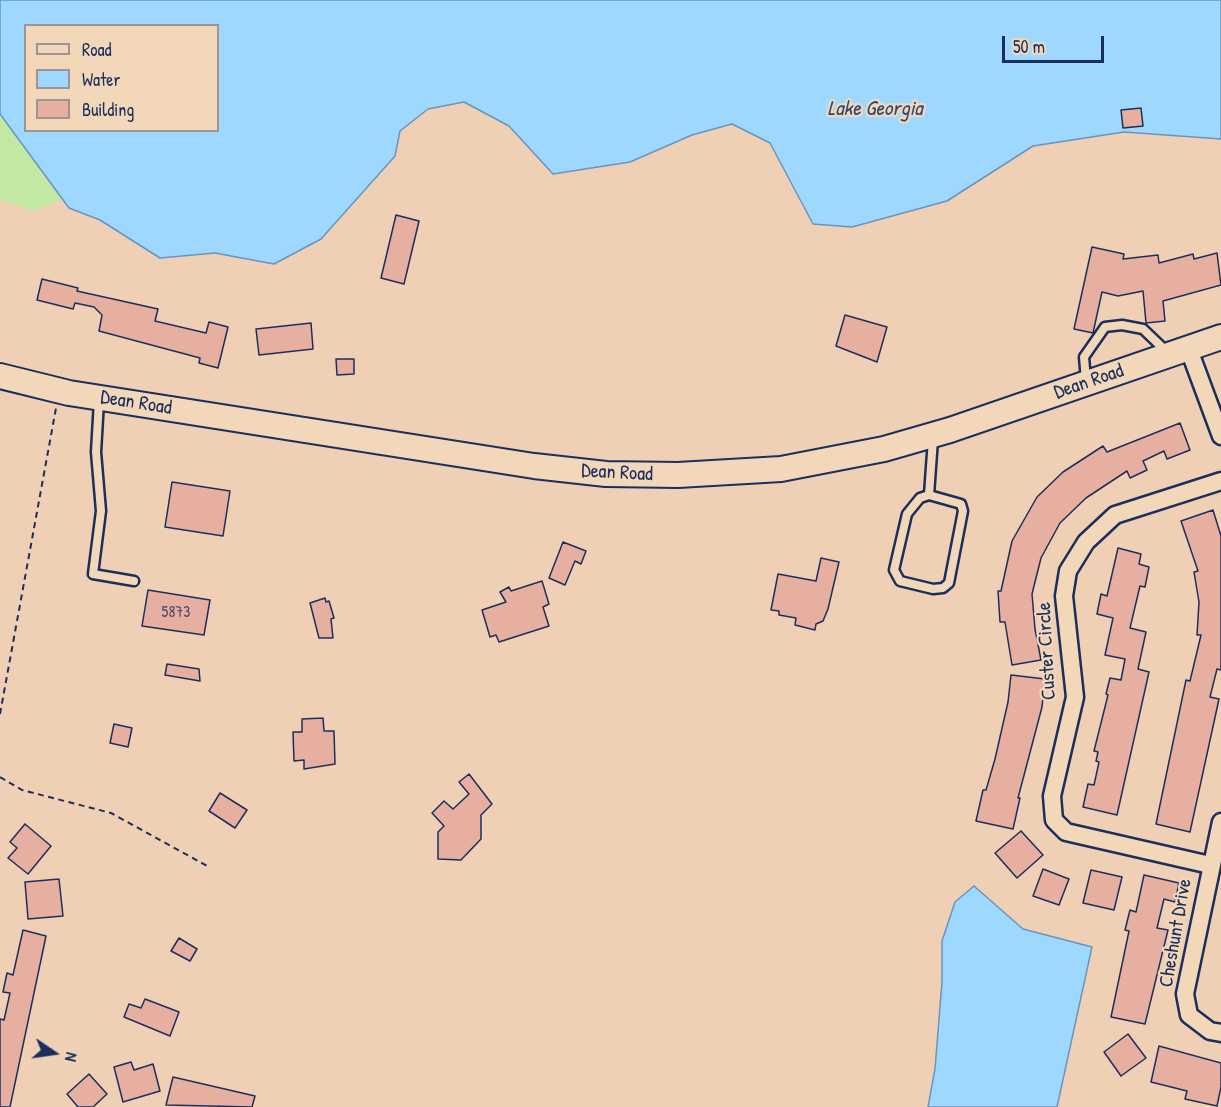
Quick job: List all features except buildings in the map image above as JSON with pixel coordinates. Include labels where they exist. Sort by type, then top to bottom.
[{"type":"main road","name":"Dean Road","points":[[0,375],[59,391],[515,463],[624,474],[718,474],[792,467],[855,456],[933,435],[1221,337]]},
{"type":"street","points":[[1179,351],[1221,436]]},
{"type":"street","name":"Custer Circle","points":[[1210,865],[1066,832],[1054,820],[1052,796],[1075,698],[1064,596],[1068,571],[1086,542],[1115,515],[1221,481]]},
{"type":"street","name":"Cheshunt Drive","points":[[1221,822],[1210,865],[1185,994],[1189,1015],[1210,1031],[1221,1033]]},
{"type":"lane","points":[[1086,383],[1084,357],[1093,341],[1105,327],[1122,325],[1143,329],[1179,351]]},
{"type":"lane","points":[[99,397],[96,452],[101,511],[93,574],[134,581]]},
{"type":"lane","points":[[929,495],[933,435]]},
{"type":"lane","points":[[929,495],[961,504],[963,511],[949,584],[943,588],[933,589],[900,581],[894,570],[908,514],[920,498],[929,495]]},
{"type":"path","points":[[0,714],[59,391]]},
{"type":"path","points":[[0,777],[22,790],[111,813],[209,867]]},
{"type":"green space","points":[[0,114],[62,199],[34,211],[0,200]]},
{"type":"water","name":"Lake Georgia","points":[[0,0],[1221,0],[1221,139],[1124,132],[1033,146],[947,201],[852,227],[813,224],[770,143],[732,124],[692,135],[630,162],[553,174],[509,126],[464,102],[428,109],[400,131],[395,156],[321,239],[274,264],[215,253],[160,258],[100,220],[69,208],[0,114]]},
{"type":"water","points":[[974,886],[1023,929],[1092,947],[1057,1107],[928,1107],[935,1069],[942,982],[942,941],[955,902]]}]
